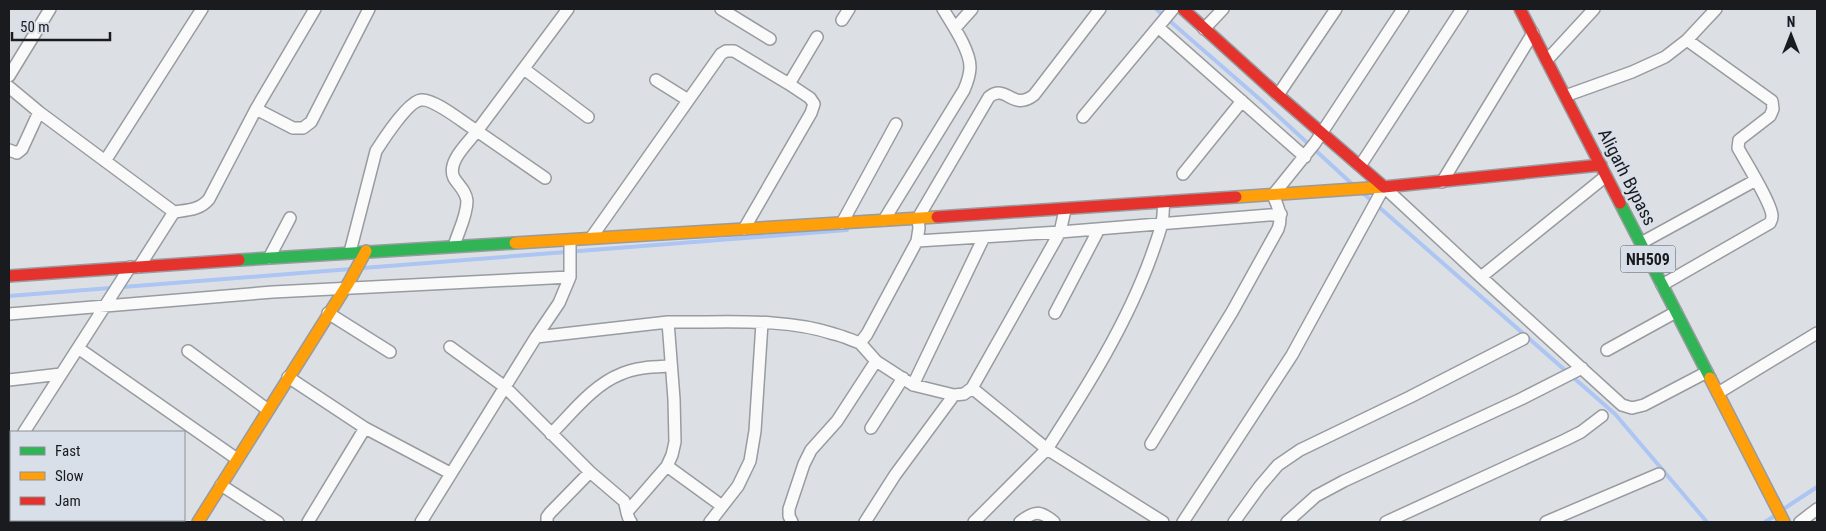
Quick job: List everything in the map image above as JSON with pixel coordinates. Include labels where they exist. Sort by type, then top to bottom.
[{"type":"main road","points":[[1184,9],[1278,95],[1313,146],[1360,166],[1384,187]]},
{"type":"main road","name":"Aligarh Bypass","points":[[1520,9],[1784,522]]},
{"type":"main road","points":[[9,276],[366,251],[454,246],[570,244],[590,238],[884,220],[918,231],[1065,210],[1163,213],[1277,204],[1384,187],[1601,165]]},
{"type":"main road","points":[[198,522],[357,269],[366,251]]},
{"type":"street","points":[[9,76],[50,9]]},
{"type":"street","points":[[105,161],[202,9]]},
{"type":"street","points":[[9,87],[39,112],[174,212],[194,209],[204,205],[209,199],[256,110],[316,9]]},
{"type":"street","points":[[256,110],[294,128],[303,128],[311,122],[369,9]]},
{"type":"street","points":[[454,246],[467,201],[464,191],[454,177],[452,170],[454,162],[568,9]]},
{"type":"street","points":[[721,9],[770,39]]},
{"type":"street","points":[[842,20],[850,9]]},
{"type":"street","points":[[884,220],[964,90],[968,78],[970,66],[968,56],[955,28],[943,9]]},
{"type":"street","points":[[955,28],[972,9]]},
{"type":"street","points":[[860,344],[868,334],[918,231],[989,97],[995,93],[1003,93],[1016,101],[1026,101],[1034,95],[1100,9]]},
{"type":"street","points":[[1204,28],[1222,9]]},
{"type":"street","points":[[1278,95],[1336,9]]},
{"type":"street","points":[[1151,444],[1232,312],[1278,229],[1281,222],[1277,204],[1403,9]]},
{"type":"street","points":[[1360,166],[1462,9]]},
{"type":"street","points":[[1547,60],[1594,9]]},
{"type":"street","points":[[1565,96],[1632,72],[1666,57],[1687,40],[1716,9]]},
{"type":"street","points":[[1083,117],[1167,17],[1242,101],[1313,146]]},
{"type":"street","points":[[1442,182],[1533,33]]},
{"type":"street","points":[[789,84],[817,37]]},
{"type":"street","points":[[1662,285],[1770,224],[1772,218],[1756,180],[1737,144],[1739,140],[1770,116],[1773,109],[1772,102],[1687,40]]},
{"type":"street","points":[[590,238],[721,54],[726,50],[734,51],[789,84],[810,98],[814,104],[811,113],[744,229]]},
{"type":"street","points":[[524,69],[588,117]]},
{"type":"street","points":[[656,80],[688,100]]},
{"type":"street","points":[[350,252],[376,151],[411,104],[420,100],[430,101],[545,178]]},
{"type":"street","points":[[1183,174],[1242,101]]},
{"type":"street","points":[[9,150],[17,153],[22,149],[39,112]]},
{"type":"street","points":[[842,223],[896,124]]},
{"type":"street","points":[[1481,277],[1606,176]]},
{"type":"street","points":[[1641,243],[1756,180]]},
{"type":"street","points":[[1184,522],[1292,354],[1384,187],[1481,277],[1574,372],[1622,405],[1632,408],[1644,405],[1707,372]]},
{"type":"street","points":[[918,231],[984,237],[1060,232],[1098,229],[1163,213],[1277,204]]},
{"type":"street","points":[[536,337],[668,322],[762,323],[798,326],[833,333],[860,344],[876,361],[908,382],[954,395],[964,394],[972,388],[1060,232],[1065,210]]},
{"type":"street","points":[[25,431],[115,289],[134,267],[174,212]]},
{"type":"street","points":[[974,522],[1047,449],[1089,384],[1121,325],[1145,273],[1163,213]]},
{"type":"street","points":[[268,258],[290,218]]},
{"type":"street","points":[[1055,314],[1098,229]]},
{"type":"street","points":[[872,428],[908,382],[984,237]]},
{"type":"street","points":[[421,522],[536,337],[560,303],[570,277],[570,244]]},
{"type":"street","points":[[9,314],[347,285],[570,277]]},
{"type":"street","points":[[1607,350],[1676,312]]},
{"type":"street","points":[[328,313],[390,352]]},
{"type":"street","points":[[629,517],[667,466],[675,442],[674,399],[668,322]]},
{"type":"street","points":[[710,522],[738,486],[750,461],[755,430],[762,323]]},
{"type":"street","points":[[1718,393],[1817,333]]},
{"type":"street","points":[[1234,522],[1260,486],[1278,466],[1300,450],[1410,398],[1523,339]]},
{"type":"street","points":[[450,347],[505,387],[590,472],[624,501],[629,517]]},
{"type":"street","points":[[78,348],[237,459]]},
{"type":"street","points":[[188,351],[268,410]]},
{"type":"street","points":[[792,522],[789,516],[789,509],[804,464],[811,450],[837,421],[876,361]]},
{"type":"street","points":[[551,434],[588,397],[621,374],[642,368],[671,366]]},
{"type":"street","points":[[1287,522],[1316,496],[1344,481],[1521,399],[1574,372]]},
{"type":"street","points":[[9,380],[61,374]]},
{"type":"street","points":[[288,377],[365,428],[450,474]]},
{"type":"street","points":[[972,388],[1047,449],[1163,522]]},
{"type":"street","points":[[865,522],[895,475],[954,395]]},
{"type":"street","points":[[1386,522],[1565,440],[1581,432],[1602,416]]},
{"type":"street","points":[[308,522],[365,428]]},
{"type":"street","points":[[667,466],[722,506]]},
{"type":"street","points":[[547,522],[550,512],[590,472]]},
{"type":"street","points":[[1546,522],[1660,474]]},
{"type":"street","points":[[221,485],[278,522]]},
{"type":"street","points":[[1800,522],[1817,509]]},
{"type":"street","points":[[1020,522],[1028,515],[1036,513],[1045,514],[1054,522]]},
{"type":"waterway","points":[[1156,9],[1263,102],[1351,183]]},
{"type":"waterway","points":[[1364,194],[1615,414],[1707,522]]},
{"type":"waterway","points":[[363,268],[847,230]]},
{"type":"waterway","points":[[9,296],[351,269]]},
{"type":"waterway","points":[[1785,508],[1817,487]]},
{"type":"waterway","points":[[1765,522],[1773,517]]},
{"type":"traffic: fast","points":[[1620,203],[1710,378]]},
{"type":"traffic: fast","points":[[239,260],[515,243]]},
{"type":"traffic: slow","points":[[1236,197],[1384,187]]},
{"type":"traffic: slow","points":[[515,243],[937,217]]},
{"type":"traffic: slow","points":[[198,522],[349,282],[366,251]]},
{"type":"traffic: slow","points":[[1710,378],[1784,522]]},
{"type":"traffic: jam","points":[[1183,9],[1384,187],[1601,165]]},
{"type":"traffic: jam","points":[[1520,9],[1620,203]]},
{"type":"traffic: jam","points":[[937,217],[1236,197]]},
{"type":"traffic: jam","points":[[9,276],[239,260]]}]
